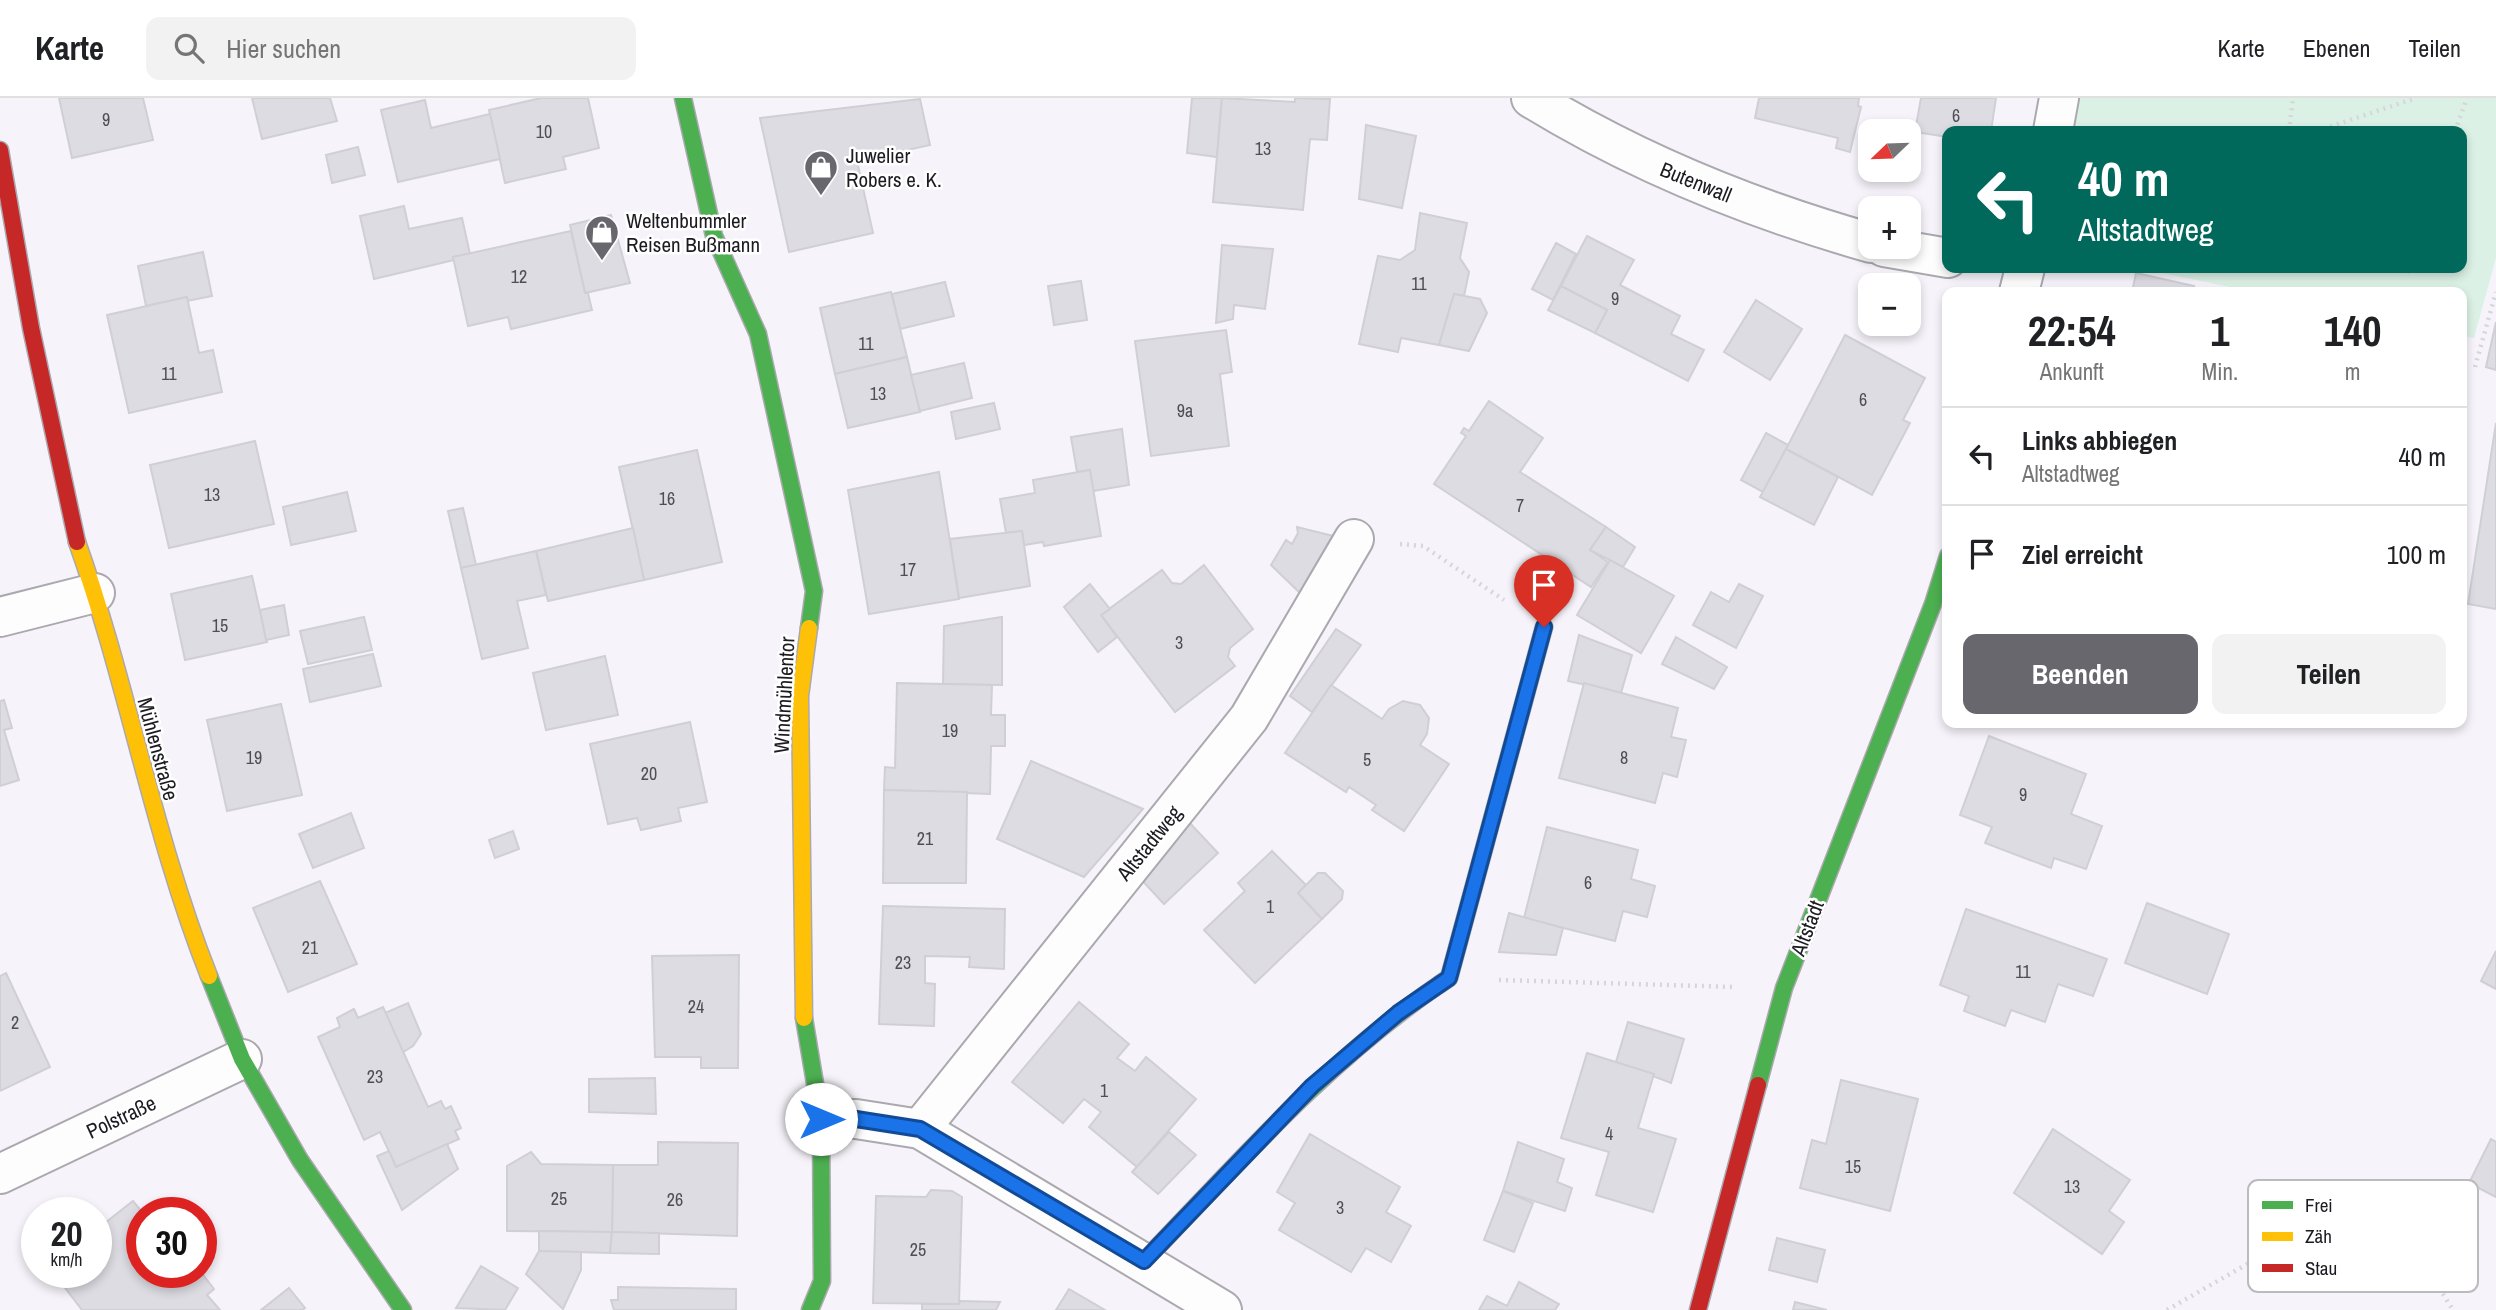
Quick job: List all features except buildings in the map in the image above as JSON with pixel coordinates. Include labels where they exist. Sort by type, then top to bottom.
[{"type":"street","name":"Windmühlentor","points":[[683,98],[714,236],[758,334],[814,591],[800,696],[802,1004],[821,1119],[822,1281],[810,1310]]},
{"type":"street","name":"Butenwall","points":[[1531,98],[1667,171],[1794,221],[1858,239]]},
{"type":"street","points":[[2054,126],[2059,98]]},
{"type":"street","name":"Mühlenstraße","points":[[0,150],[39,368],[76,540],[95,593],[146,786],[188,923],[242,1059],[300,1160],[403,1310]]},
{"type":"street","points":[[1921,253],[1942,257]]},
{"type":"street","name":"Altstadtweg","points":[[920,1129],[1249,718],[1354,540]]},
{"type":"street","name":"Altstadt","points":[[1698,1310],[1784,988],[1942,575]]},
{"type":"street","points":[[0,617],[95,593]]},
{"type":"street","points":[[1144,1261],[1312,1086],[1398,1013],[1449,978],[1544,627]]},
{"type":"street","name":"Polstraße","points":[[0,1174],[242,1059]]},
{"type":"street","points":[[821,1119],[856,1119],[920,1129],[1222,1310]]},
{"type":"path","points":[[2290,126],[2293,98]]},
{"type":"path","points":[[2332,126],[2416,98]]},
{"type":"path","points":[[2457,126],[2467,98]]},
{"type":"path","points":[[2475,367],[2496,292]]},
{"type":"path","points":[[1354,540],[1423,546],[1544,627]]},
{"type":"path","points":[[1449,978],[1784,988]]},
{"type":"path","points":[[2167,1310],[2248,1264]]},
{"type":"path","points":[[2442,1292],[2453,1310]]},
{"type":"green space","points":[[2076,98],[2496,98],[2496,258],[2474,338],[2467,337],[2467,287],[2230,287],[2162,273],[2467,273],[2467,126],[2070,126]]},
{"type":"traffic: fast","points":[[683,98],[714,236],[758,334],[814,591],[809,628]]},
{"type":"traffic: fast","points":[[1758,1085],[1784,988],[1942,575]]},
{"type":"traffic: fast","points":[[209,976],[242,1059],[300,1160],[403,1310]]},
{"type":"traffic: fast","points":[[1144,1261],[1321,1080],[1359,1046],[1440,984]]},
{"type":"traffic: fast","points":[[804,1018],[821,1119],[822,1281],[810,1310]]},
{"type":"traffic: slow","points":[[77,542],[111,650],[172,869],[209,976]]},
{"type":"traffic: slow","points":[[804,1018],[800,696],[809,628]]},
{"type":"traffic: jam","points":[[0,150],[31,328],[77,542]]},
{"type":"traffic: jam","points":[[1440,984],[1449,978],[1544,627]]},
{"type":"traffic: jam","points":[[1698,1310],[1758,1085]]},
{"type":"place","name":"Juwelier Robers e. K.","points":[[821,197]]},
{"type":"place","name":"Weltenbummler Reisen Bußmann","points":[[602,262]]},
{"type":"route","points":[[821,1119],[856,1119],[920,1129],[1144,1261],[1312,1086],[1398,1013],[1449,978],[1544,627]]}]
